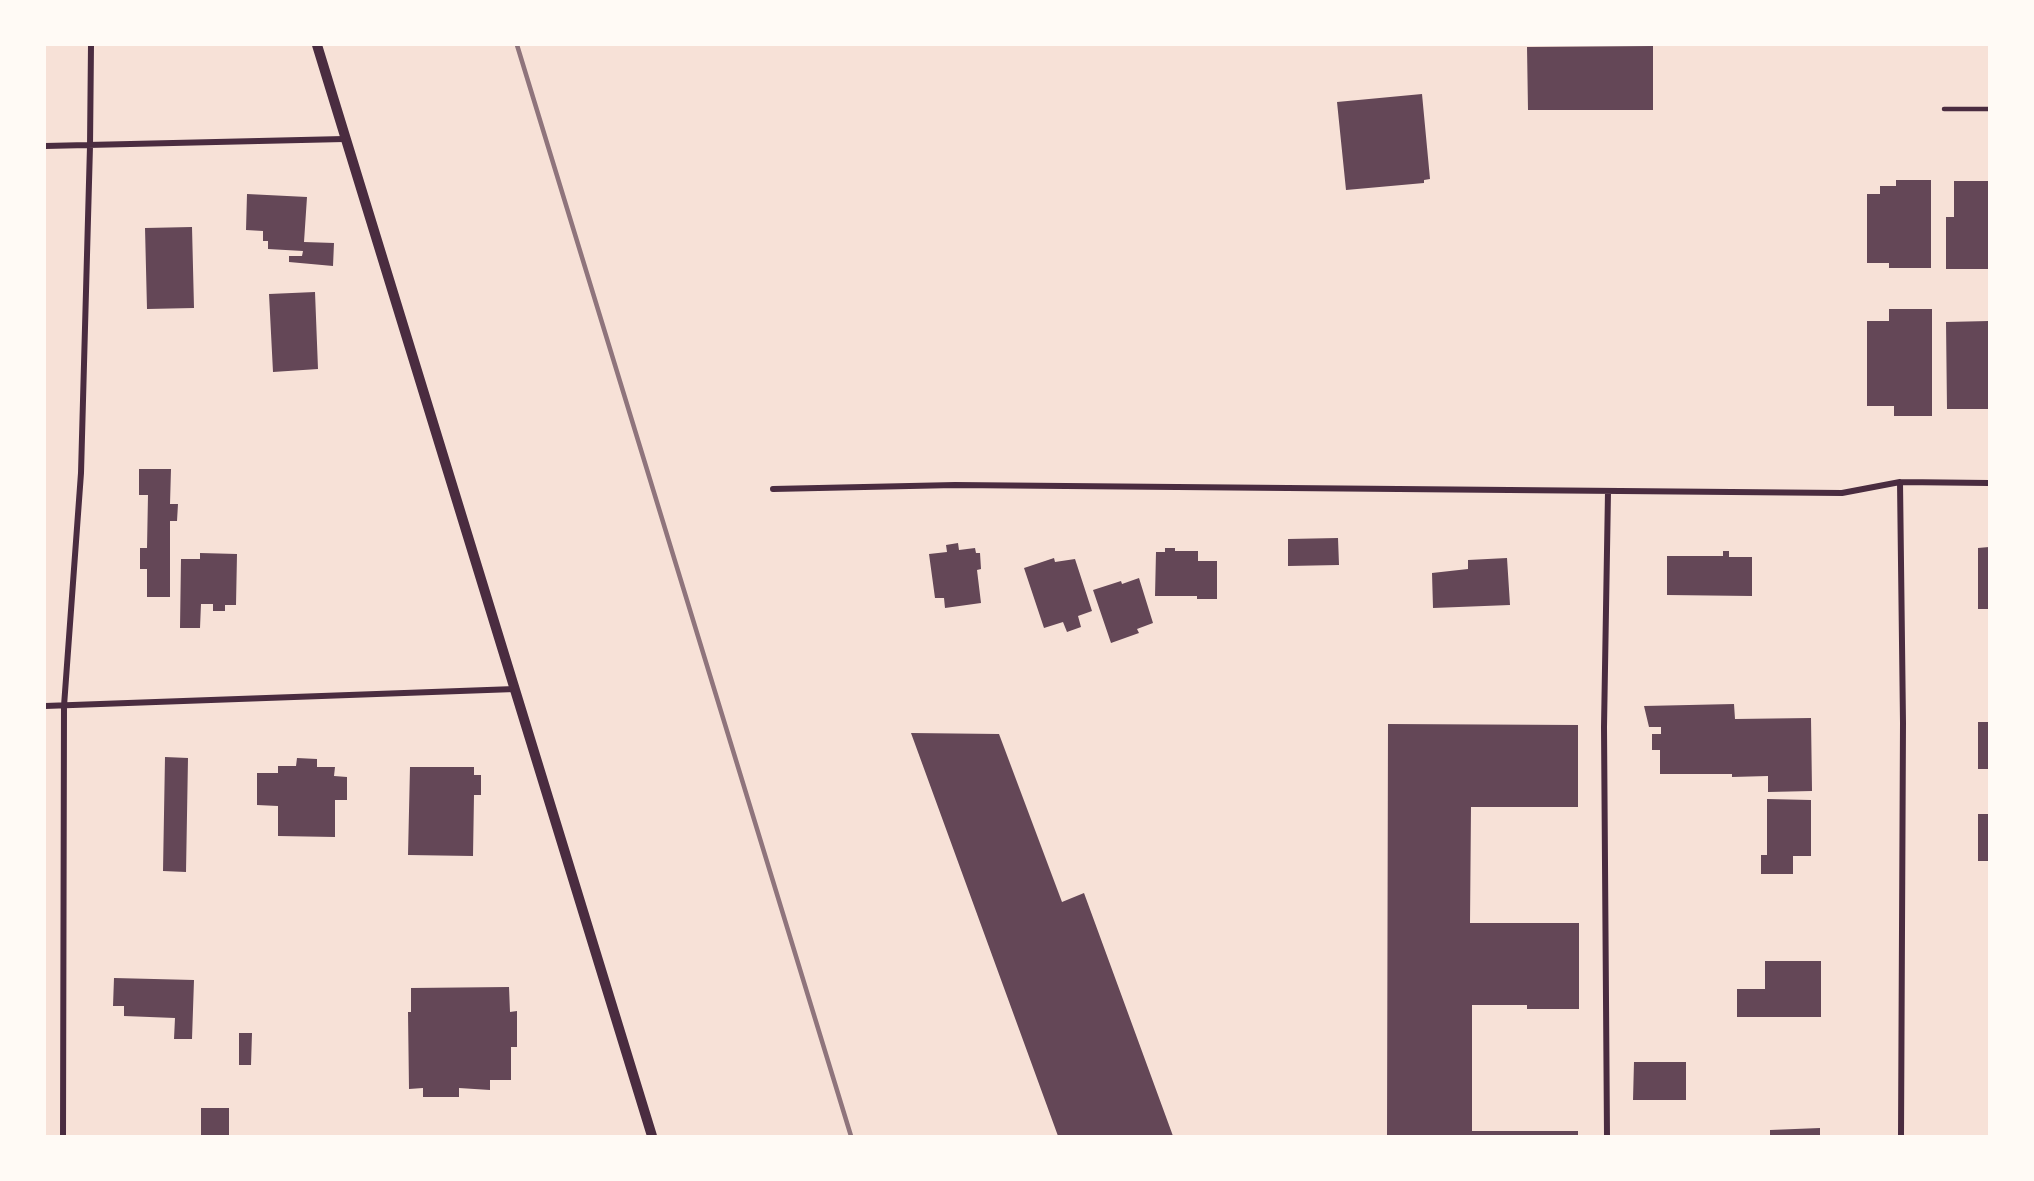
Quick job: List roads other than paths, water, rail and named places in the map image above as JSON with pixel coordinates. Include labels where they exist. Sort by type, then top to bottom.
[{"type":"street","points":[[63,1136],[64,706],[81,473],[91,45]]},
{"type":"street","points":[[317,45],[652,1136]]},
{"type":"street","points":[[45,146],[344,139]]},
{"type":"street","points":[[773,489],[955,485],[1842,493],[1900,483],[1989,483]]},
{"type":"street","points":[[1900,483],[1904,723],[1901,1136]]},
{"type":"street","points":[[1607,1136],[1604,727],[1608,492]]},
{"type":"street","points":[[45,706],[515,688]]},
{"type":"lane","points":[[1944,109],[1989,109]]},
{"type":"railway","points":[[517,45],[851,1136]]}]
